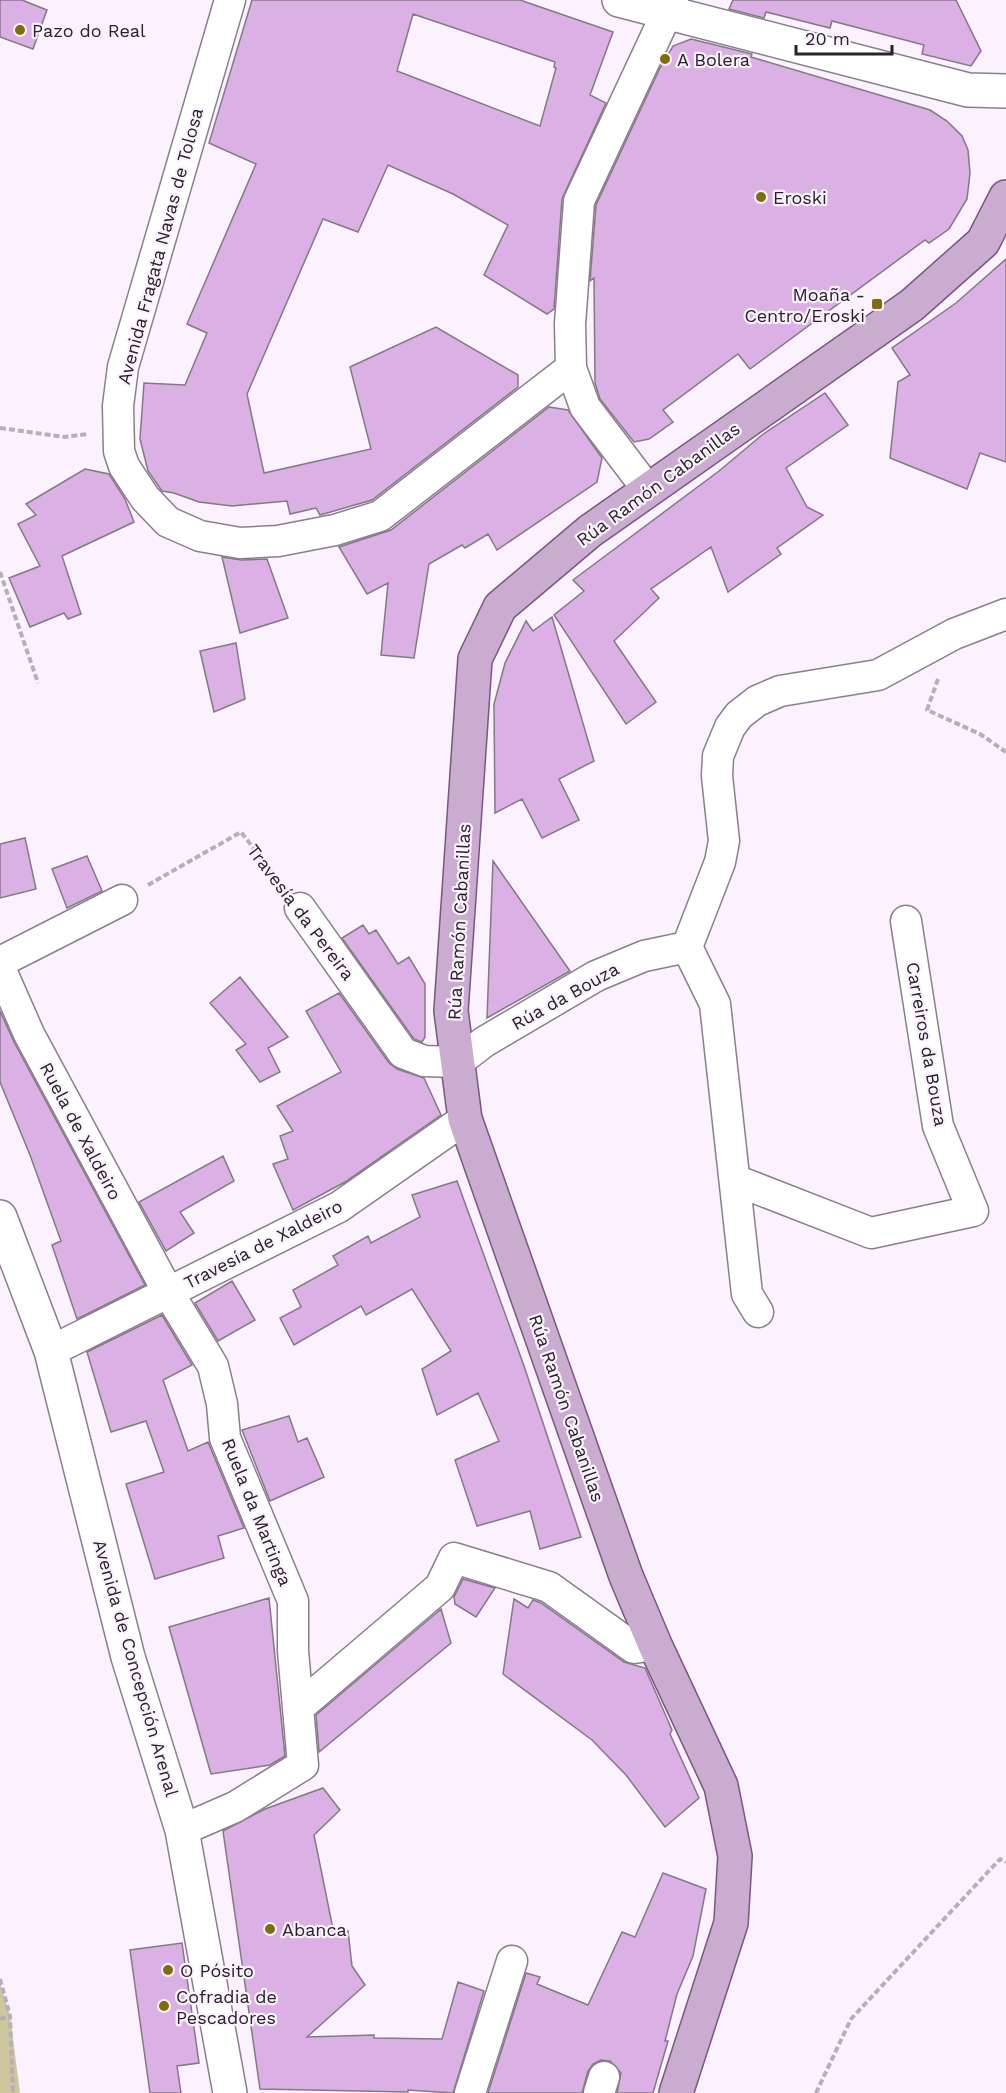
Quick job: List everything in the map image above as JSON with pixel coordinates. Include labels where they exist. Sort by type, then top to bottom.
[{"type":"main road","name":"Rúa Ramón Cabanillas","points":[[676,2093],[731,1923],[735,1856],[721,1786],[655,1645],[626,1576],[465,1119],[451,1011],[475,658],[500,607],[590,531],[912,305],[983,242],[1006,197]]},
{"type":"street","name":"Avenida Fragata Navas de Tolosa","points":[[230,0],[123,368],[118,434],[119,451],[124,466],[145,498],[168,522],[200,536],[240,543],[278,541],[335,530],[380,516],[571,368]]},
{"type":"street","points":[[620,0],[670,6],[968,90],[1006,91]]},
{"type":"street","points":[[648,490],[585,407],[571,368],[570,324],[579,201],[670,6]]},
{"type":"street","points":[[758,1312],[747,1294],[715,1004],[687,947],[720,862],[724,841],[717,776],[718,756],[730,727],[739,715],[757,701],[780,691],[878,675],[954,634],[1006,614]]},
{"type":"street","points":[[0,962],[122,900]]},
{"type":"street","name":"Travesía da Pereira","points":[[300,908],[403,1053],[424,1061],[458,1062]]},
{"type":"street","name":"Carreiros da Bouza","points":[[735,1180],[871,1233],[973,1211],[938,1126],[906,921]]},
{"type":"street","name":"Rúa da Bouza","points":[[458,1062],[484,1042],[596,976],[644,956],[687,947]]},
{"type":"street","name":"Ruela de Xaldeiro","points":[[0,968],[29,1034],[168,1292]]},
{"type":"street","name":"Travesía de Xaldeiro","points":[[51,1351],[339,1207],[465,1119]]},
{"type":"street","name":"Avenida de Concepción Arenal","points":[[0,1217],[51,1351],[128,1657],[182,1830],[230,2093]]},
{"type":"street","name":"Ruela da Martinga","points":[[168,1292],[213,1366],[222,1404],[225,1438],[293,1601],[293,1651],[303,1765],[235,1808],[182,1830]]},
{"type":"street","points":[[298,1708],[440,1587],[454,1558],[549,1587],[634,1648],[655,1645]]},
{"type":"street","points":[[470,2093],[512,1961]]},
{"type":"path","points":[[0,428],[65,437],[94,433],[118,434]]},
{"type":"path","points":[[0,572],[38,683]]},
{"type":"path","points":[[954,634],[927,710],[980,734],[1006,752]]},
{"type":"path","name":"Travesía da Pereira","points":[[122,900],[241,832],[300,908]]},
{"type":"path","points":[[816,2093],[851,2019],[1000,1859],[1006,1862]]},
{"type":"path","points":[[0,1979],[10,2016],[13,2093]]},
{"type":"path","points":[[0,2019],[10,2016]]},
{"type":"shaded area","points":[[0,1982],[10,2016],[20,2093],[0,2093]]},
{"type":"building","name":"Pazo do Real","points":[[0,0],[22,0],[47,10],[33,49],[0,37]]},
{"type":"building","points":[[252,0],[520,0],[613,32],[590,95],[606,103],[562,199],[554,309],[547,314],[484,275],[508,225],[453,194],[388,165],[358,232],[323,219],[247,394],[264,473],[371,449],[350,367],[436,327],[518,375],[518,387],[372,500],[320,515],[316,508],[290,514],[287,501],[232,506],[199,502],[162,491],[148,471],[140,439],[144,383],[185,385],[207,333],[187,324],[256,164],[209,143]],"holes":[[[413,14],[555,62],[554,67],[556,68],[540,126],[397,71]]]},
{"type":"building","points":[[733,0],[956,0],[981,51],[971,66],[922,54],[924,45],[832,21],[830,28],[766,12],[764,18],[729,9]]},
{"type":"building","points":[[691,39],[752,54],[751,57],[930,110],[947,121],[962,136],[968,150],[970,173],[967,199],[949,229],[929,243],[925,240],[750,369],[738,354],[663,410],[673,422],[649,439],[634,442],[600,399],[595,383],[594,278],[590,281],[596,205],[660,68],[673,46]]},
{"type":"building","points":[[1006,259],[1006,462],[980,453],[967,489],[890,458],[898,382],[910,375],[892,348],[956,303]]},
{"type":"building","points":[[825,393],[848,425],[786,468],[807,507],[823,515],[777,548],[781,554],[728,592],[711,547],[651,589],[659,598],[614,641],[656,702],[626,724],[554,615],[584,591],[573,580],[719,471],[762,435]]},
{"type":"building","points":[[549,407],[568,410],[602,458],[597,482],[497,550],[488,534],[465,548],[462,545],[429,564],[414,658],[381,655],[388,583],[367,594],[339,547],[391,530]]},
{"type":"building","points":[[85,469],[109,474],[125,499],[134,522],[62,556],[81,614],[68,619],[64,613],[30,627],[9,578],[40,566],[18,524],[36,515],[26,504]]},
{"type":"building","points":[[222,557],[241,560],[267,559],[288,618],[240,633]]},
{"type":"building","points":[[552,617],[594,761],[559,779],[579,820],[542,838],[522,799],[495,813],[494,704],[505,663],[526,621],[533,631]]},
{"type":"building","points":[[236,643],[245,699],[214,712],[200,651]]},
{"type":"building","points":[[25,838],[36,889],[0,898],[0,844]]},
{"type":"building","points":[[87,856],[102,891],[67,908],[52,869]]},
{"type":"building","points":[[493,861],[570,971],[487,1018]]},
{"type":"building","points":[[363,925],[369,934],[376,930],[398,964],[409,957],[425,984],[425,1037],[422,1042],[414,1039],[342,938]]},
{"type":"building","points":[[240,977],[288,1037],[268,1048],[280,1072],[260,1082],[236,1050],[246,1044],[210,1003]]},
{"type":"building","points":[[339,993],[389,1063],[397,1069],[424,1078],[441,1115],[345,1182],[293,1210],[273,1164],[288,1159],[280,1136],[293,1131],[277,1106],[341,1072],[306,1011]]},
{"type":"building","points":[[0,1011],[14,1042],[145,1285],[77,1319],[52,1245],[61,1241],[30,1155],[0,1082]]},
{"type":"building","points":[[223,1156],[234,1181],[180,1212],[194,1233],[166,1251],[139,1202]]},
{"type":"building","points":[[457,1181],[524,1366],[581,1537],[540,1549],[530,1511],[477,1526],[455,1460],[499,1441],[478,1393],[437,1415],[422,1369],[451,1351],[412,1289],[366,1315],[361,1306],[294,1345],[280,1318],[301,1307],[293,1290],[338,1265],[333,1256],[368,1236],[371,1243],[420,1217],[412,1195]]},
{"type":"building","points":[[232,1281],[255,1320],[218,1341],[195,1303]]},
{"type":"building","points":[[162,1315],[192,1365],[163,1380],[188,1451],[208,1442],[244,1528],[218,1536],[224,1558],[155,1579],[126,1484],[164,1472],[146,1421],[111,1432],[87,1352]]},
{"type":"building","points":[[289,1416],[298,1442],[307,1438],[324,1477],[270,1501],[242,1430]]},
{"type":"building","points":[[463,1579],[495,1588],[476,1617],[455,1604],[454,1597]]},
{"type":"building","points":[[269,1598],[285,1756],[270,1765],[211,1774],[169,1627]]},
{"type":"building","points":[[514,1599],[528,1608],[533,1600],[541,1603],[624,1662],[645,1668],[672,1730],[670,1734],[699,1798],[665,1827],[626,1775],[592,1740],[503,1674]]},
{"type":"building","points":[[441,1609],[451,1643],[319,1752],[316,1715]]},
{"type":"building","points":[[323,1788],[340,1810],[314,1835],[334,1934],[348,1931],[352,1966],[365,1985],[307,2037],[374,2035],[374,2038],[442,2039],[458,1982],[484,1991],[453,2093],[408,2090],[408,2092],[260,2089],[223,1831],[265,1809]]},
{"type":"building","points":[[663,1873],[706,1889],[693,1956],[677,1994],[665,2041],[668,2041],[653,2093],[617,2093],[621,2073],[610,2061],[601,2060],[593,2064],[588,2071],[582,2093],[488,2093],[526,1973],[540,1977],[537,1984],[588,2005],[622,1932],[635,1937]]},
{"type":"building","name":"Cofradia de Pescadores","points":[[182,1943],[199,2063],[177,2066],[181,2093],[150,2093],[130,1950]]},
{"type":"place","name":"Pazo do Real","points":[[20,30]]},
{"type":"place","name":"A Bolera","points":[[665,59]]},
{"type":"place","name":"Eroski","points":[[761,197]]},
{"type":"place","name":"Moaña - Centro/Eroski","points":[[877,304]]},
{"type":"place","name":"Abanca","points":[[270,1929]]},
{"type":"place","name":"O Pósito","points":[[168,1970]]},
{"type":"place","name":"Cofradia de Pescadores","points":[[164,2006]]}]
